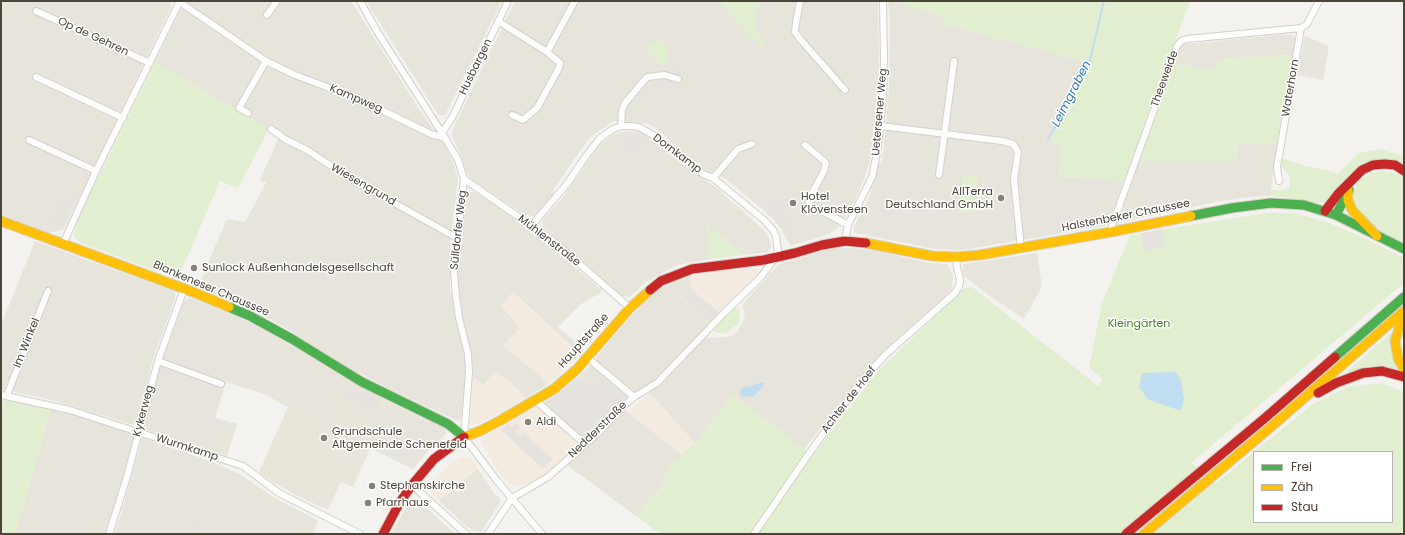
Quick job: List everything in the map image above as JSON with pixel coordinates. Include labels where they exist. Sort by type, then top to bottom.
[{"type":"main road","points":[[1325,212],[1338,194],[1362,170],[1378,164],[1394,165],[1404,171]]},
{"type":"main road","points":[[1336,215],[1356,175]]},
{"type":"main road","points":[[1348,191],[1348,200],[1352,210],[1378,236]]},
{"type":"main road","name":"Halstenbeker Chaussee","points":[[845,241],[878,244],[922,254],[956,257],[980,255],[1111,232],[1232,208],[1258,204],[1284,203],[1304,205],[1336,215],[1404,249]]},
{"type":"main road","name":"Blankeneser Chaussee","points":[[1,221],[184,289],[263,322],[362,382],[448,424],[464,437]]},
{"type":"main road","name":"Hauptstraße","points":[[383,534],[394,512],[412,485],[434,459],[464,437],[490,425],[535,400],[566,380],[588,358],[630,308],[661,281],[692,269],[776,257],[822,245],[845,241]]},
{"type":"main road","points":[[1126,534],[1270,414],[1404,297]]},
{"type":"main road","points":[[1404,311],[1395,341],[1398,358],[1404,369]]},
{"type":"main road","points":[[1144,534],[1299,403],[1404,311]]},
{"type":"main road","points":[[1299,403],[1336,383],[1363,373],[1382,372],[1404,377]]},
{"type":"street","points":[[63,244],[96,172],[179,1]]},
{"type":"street","name":"Kampweg","points":[[179,1],[266,61],[295,75],[359,99],[431,134],[444,135]]},
{"type":"street","points":[[267,15],[278,1]]},
{"type":"street","name":"Sülldorfer Weg","points":[[360,1],[378,33],[444,135],[458,160],[464,180],[454,271],[459,318],[468,354],[470,372],[464,437]]},
{"type":"street","name":"Husbargen","points":[[444,135],[508,1]]},
{"type":"street","points":[[547,52],[575,1]]},
{"type":"street","points":[[800,1],[795,32],[845,90]]},
{"type":"street","name":"Uetersener Weg","points":[[845,241],[848,225],[862,200],[874,171],[878,153],[883,99],[883,1]]},
{"type":"street","name":"Waterhorn","points":[[1279,181],[1277,168],[1302,28],[1307,24],[1319,1]]},
{"type":"street","name":"Op de Gehren","points":[[36,10],[150,63]]},
{"type":"street","points":[[498,21],[547,52],[560,63],[559,68],[537,108],[523,120],[512,115]]},
{"type":"street","name":"Theeweide","points":[[1111,232],[1177,46],[1181,41],[1187,39],[1302,28]]},
{"type":"street","points":[[248,113],[239,108],[266,61]]},
{"type":"street","points":[[939,175],[954,61]]},
{"type":"street","points":[[532,225],[567,184],[593,146],[606,133],[621,126],[622,110],[625,103],[647,78],[665,75],[678,80]]},
{"type":"street","points":[[36,77],[123,118]]},
{"type":"street","name":"Dornkamp","points":[[621,126],[638,127],[648,131],[703,174],[713,178],[764,220],[773,230],[778,251],[776,257]]},
{"type":"street","points":[[881,126],[1009,142],[1016,148],[1018,158],[1014,179],[1021,248]]},
{"type":"street","name":"Wiesengrund","points":[[272,129],[285,139],[307,150],[351,179],[457,238]]},
{"type":"street","points":[[29,140],[96,172]]},
{"type":"street","points":[[713,178],[738,149],[752,144]]},
{"type":"street","points":[[805,145],[826,163],[824,171],[809,199],[809,204],[848,225]]},
{"type":"street","name":"Mühlenstraße","points":[[464,180],[552,240],[630,308]]},
{"type":"street","name":"Nedderstraße","points":[[488,534],[512,498],[548,477],[599,432],[620,409],[634,397],[657,383],[714,323],[760,278],[776,257]]},
{"type":"street","name":"Achter de Hoef","points":[[754,534],[808,455],[864,379],[886,356],[954,294],[959,287],[960,280],[956,257]]},
{"type":"street","name":"Kykerweg","points":[[108,534],[139,432],[158,361],[184,289]]},
{"type":"street","name":"Im Winkel","points":[[4,395],[48,291]]},
{"type":"street","points":[[588,358],[634,397]]},
{"type":"street","points":[[158,361],[221,384]]},
{"type":"street","name":"Wurmkamp","points":[[4,395],[70,410],[243,466],[279,493],[360,534]]},
{"type":"street","points":[[535,400],[585,444]]},
{"type":"street","points":[[464,437],[498,482],[542,534]]},
{"type":"street","points":[[412,485],[466,534]]},
{"type":"shaded area","points":[[1,1],[170,1],[172,5],[64,229],[49,233],[1,215]]},
{"type":"shaded area","points":[[185,1],[351,1],[420,111],[445,145],[453,162],[458,179],[450,243],[450,290],[459,325],[467,373],[463,419],[458,421],[394,391],[350,368],[284,327],[255,311],[198,286],[227,219],[245,222],[266,183],[260,180],[279,137],[269,129],[155,62]]},
{"type":"shaded area","points":[[366,1],[502,1],[445,115],[440,115],[437,113]]},
{"type":"shaded area","points":[[515,1],[878,1],[879,73],[871,157],[865,177],[855,200],[841,225],[831,233],[791,246],[777,223],[726,179],[708,172],[689,158],[656,128],[648,124],[634,122],[614,121],[590,137],[553,190],[554,194],[534,216],[525,215],[478,184],[471,179],[466,171],[452,136],[453,129]]},
{"type":"shaded area","points":[[888,1],[893,1],[946,18],[944,24],[1086,62],[1047,141],[1062,142],[1059,176],[1124,181],[1109,222],[1105,226],[962,250],[935,249],[855,233],[853,229],[870,195],[879,163],[881,163],[884,146],[889,87],[890,23]]},
{"type":"shaded area","points":[[1291,34],[1296,38],[1293,55],[1219,59],[1215,70],[1175,64],[1181,46],[1184,44]]},
{"type":"shaded area","points":[[1305,36],[1329,46],[1323,80],[1297,75]]},
{"type":"shaded area","points":[[666,64],[685,72],[678,90],[655,82],[658,73],[663,73]]},
{"type":"shaded area","points":[[627,131],[639,132],[647,136],[721,191],[763,229],[770,240],[771,247],[768,252],[743,255],[707,225],[710,259],[677,265],[646,282],[629,297],[622,296],[543,227],[542,221],[564,196],[598,147],[613,134]]},
{"type":"shaded area","points":[[635,134],[643,140],[631,153],[620,144],[627,135],[631,138]]},
{"type":"shaded area","points":[[1238,143],[1277,143],[1271,196],[1247,197],[1216,202],[1122,222],[1119,219],[1139,161],[1236,161]]},
{"type":"shaded area","points":[[475,192],[527,227],[602,290],[600,293],[581,304],[558,327],[584,350],[580,354],[513,292],[502,306],[520,328],[503,346],[541,376],[548,384],[525,399],[521,392],[496,371],[483,385],[473,376],[472,359],[463,318],[457,278],[466,197],[467,193]]},
{"type":"shaded area","name":"Hotel Klövensteen","points":[[773,197],[787,210],[784,214],[792,224],[786,232],[763,209]]},
{"type":"shaded area","points":[[62,202],[71,206],[62,227],[52,223]]},
{"type":"shaded area","points":[[1162,229],[1165,247],[1144,251],[1141,233]]},
{"type":"shaded area","points":[[35,241],[175,293],[175,299],[153,359],[137,423],[133,425],[56,401],[1,389],[1,325]]},
{"type":"shaded area","points":[[833,248],[874,250],[927,263],[947,264],[953,276],[952,290],[882,352],[804,449],[733,395],[695,443],[649,393],[663,383],[704,338],[729,337],[738,331],[745,314],[742,305],[777,266],[786,261],[787,262]]},
{"type":"shaded area","points":[[1037,253],[1042,287],[1024,319],[988,295],[963,275],[963,264]]},
{"type":"shaded area","points":[[752,267],[759,273],[758,277],[719,312],[693,291],[689,277],[716,271]]},
{"type":"shaded area","points":[[689,277],[693,291],[681,297],[711,321],[652,383],[635,393],[631,392],[598,363],[596,357],[641,305],[653,294],[662,288]]},
{"type":"shaded area","points":[[693,291],[719,312],[711,321],[681,296]]},
{"type":"shaded area","points":[[513,292],[580,354],[548,384],[541,376],[503,346],[520,328],[502,306]]},
{"type":"shaded area","points":[[189,298],[193,298],[227,312],[267,331],[346,379],[325,422],[288,407],[262,393],[226,382],[215,418],[237,424],[227,456],[147,430],[145,425],[159,369],[184,301]]},
{"type":"shaded area","points":[[590,366],[594,366],[603,374],[592,387],[579,376]]},
{"type":"shaded area","points":[[496,371],[521,392],[525,399],[503,412],[471,425],[468,420],[473,376],[483,385]]},
{"type":"shaded area","points":[[603,374],[629,395],[597,430],[584,439],[543,403],[561,391],[579,376],[592,387]]},
{"type":"shaded area","name":"Grundschule Altgemeinde Schenefeld","points":[[346,379],[385,400],[374,426],[379,429],[353,487],[341,482],[328,510],[274,483],[259,472],[288,407],[325,421]]},
{"type":"shaded area","points":[[349,386],[381,399],[376,411],[344,397]]},
{"type":"shaded area","points":[[649,393],[695,443],[682,455],[629,413]]},
{"type":"shaded area","points":[[385,400],[425,420],[437,423],[445,429],[446,434],[428,451],[413,469],[370,448],[379,429],[374,426]]},
{"type":"shaded area","points":[[536,406],[579,444],[547,474],[527,484],[515,486],[510,484],[498,471],[481,441],[481,438]]},
{"type":"shaded area","points":[[51,408],[131,433],[134,438],[105,534],[15,534]]},
{"type":"shaded area","points":[[624,409],[682,455],[668,468],[670,470],[656,495],[648,500],[637,517],[567,465],[601,434]]},
{"type":"shaded area","points":[[516,423],[520,428],[516,431],[521,436],[524,433],[553,459],[543,469],[501,430],[508,424],[511,427]]},
{"type":"shaded area","points":[[142,438],[210,461],[241,475],[272,496],[318,521],[313,534],[114,534]]},
{"type":"shaded area","points":[[461,457],[474,461],[478,469],[463,481],[464,484],[458,492],[454,489],[439,501],[426,486],[441,472]]},
{"type":"shaded area","points":[[478,469],[495,495],[498,496],[501,501],[481,532],[472,530],[465,525],[439,501],[454,489],[458,492],[462,481]]},
{"type":"shaded area","points":[[411,499],[417,499],[455,534],[391,534]]},
{"type":"shaded area","points":[[190,523],[193,524],[218,534],[186,534]]},
{"type":"green space","points":[[719,1],[760,1],[754,23],[764,40],[763,49]]},
{"type":"green space","points":[[893,1],[1190,1],[1124,181],[1059,176],[1062,142],[1047,141],[1086,62],[944,24],[945,18]]},
{"type":"green space","points":[[658,39],[668,45],[667,63],[661,66],[649,54],[648,46]]},
{"type":"green space","points":[[1293,55],[1277,143],[1238,143],[1236,161],[1139,161],[1175,64],[1215,70],[1219,59]]},
{"type":"green space","points":[[155,62],[269,129],[238,188],[220,181],[178,279],[81,243],[74,236],[77,220]]},
{"type":"green space","points":[[1379,149],[1404,156],[1404,166],[1380,160],[1325,202],[1320,203],[1271,196],[1271,190],[1289,189],[1290,177],[1281,165],[1282,158],[1298,164],[1338,173],[1359,153]]},
{"type":"green space","points":[[1381,171],[1396,173],[1404,178],[1404,246],[1378,230],[1353,203],[1354,190],[1358,182],[1373,172]]},
{"type":"green space","points":[[963,174],[977,176],[980,211],[958,212]]},
{"type":"green space","name":"Kleingärten","points":[[1266,213],[1294,213],[1329,223],[1404,258],[1404,283],[1191,463],[1216,483],[1253,453],[1253,523],[1393,523],[1393,451],[1255,451],[1313,404],[1348,387],[1382,383],[1404,392],[1404,534],[661,534],[637,517],[648,500],[657,495],[670,470],[667,468],[695,443],[733,395],[813,455],[878,371],[965,288],[972,287],[1098,386],[1103,379],[1089,368],[1102,303],[1130,235]]},
{"type":"green space","points":[[707,225],[743,255],[710,259]]},
{"type":"green space","points":[[732,308],[739,309],[740,313],[738,324],[728,332],[714,332],[713,330],[715,326]]},
{"type":"green space","points":[[1394,330],[1404,372],[1341,377]]},
{"type":"green space","points":[[1,399],[51,408],[15,534],[1,534]]},
{"type":"water","points":[[1175,372],[1181,380],[1184,399],[1181,410],[1148,399],[1139,387],[1142,373]]},
{"type":"water","points":[[763,382],[763,386],[754,396],[742,397],[740,395],[743,387]]},
{"type":"waterway","name":"Leimgraben","points":[[1048,140],[1090,60],[1104,1]]},
{"type":"traffic: fast","points":[[1336,215],[1349,190]]},
{"type":"traffic: fast","points":[[1191,216],[1232,208],[1271,203],[1304,205],[1336,215],[1404,249]]},
{"type":"traffic: fast","points":[[1335,357],[1404,297]]},
{"type":"traffic: fast","points":[[229,307],[250,316],[292,339],[362,382],[448,424],[464,437]]},
{"type":"traffic: slow","points":[[1348,191],[1348,200],[1352,210],[1377,236]]},
{"type":"traffic: slow","points":[[866,243],[932,256],[956,257],[980,255],[1191,216]]},
{"type":"traffic: slow","points":[[1,221],[193,292],[229,307]]},
{"type":"traffic: slow","points":[[464,437],[480,431],[501,420],[554,389],[577,369],[630,308],[650,290]]},
{"type":"traffic: slow","points":[[1144,534],[1272,426],[1404,311]]},
{"type":"traffic: slow","points":[[1404,313],[1395,341],[1398,358],[1404,369]]},
{"type":"traffic: jam","points":[[1325,211],[1338,194],[1362,170],[1373,165],[1385,164],[1395,165],[1404,171]]},
{"type":"traffic: jam","points":[[650,290],[661,281],[692,269],[764,260],[822,245],[845,241],[866,243]]},
{"type":"traffic: jam","points":[[1126,534],[1265,418],[1335,357]]},
{"type":"traffic: jam","points":[[1318,393],[1336,383],[1363,373],[1382,371],[1404,377]]},
{"type":"traffic: jam","points":[[383,534],[400,502],[412,485],[434,459],[464,437]]},
{"type":"place","name":"AllTerra Deutschland GmbH","points":[[1001,198]]},
{"type":"place","name":"Hotel Klövensteen","points":[[793,203]]},
{"type":"place","name":"Sunlock Außenhandelsgesellschaft","points":[[194,268]]},
{"type":"place","name":"Aldi","points":[[528,422]]},
{"type":"place","name":"Grundschule Altgemeinde Schenefeld","points":[[324,438]]},
{"type":"place","name":"Stephanskirche","points":[[372,486]]},
{"type":"place","name":"Pfarrhaus","points":[[368,503]]}]
